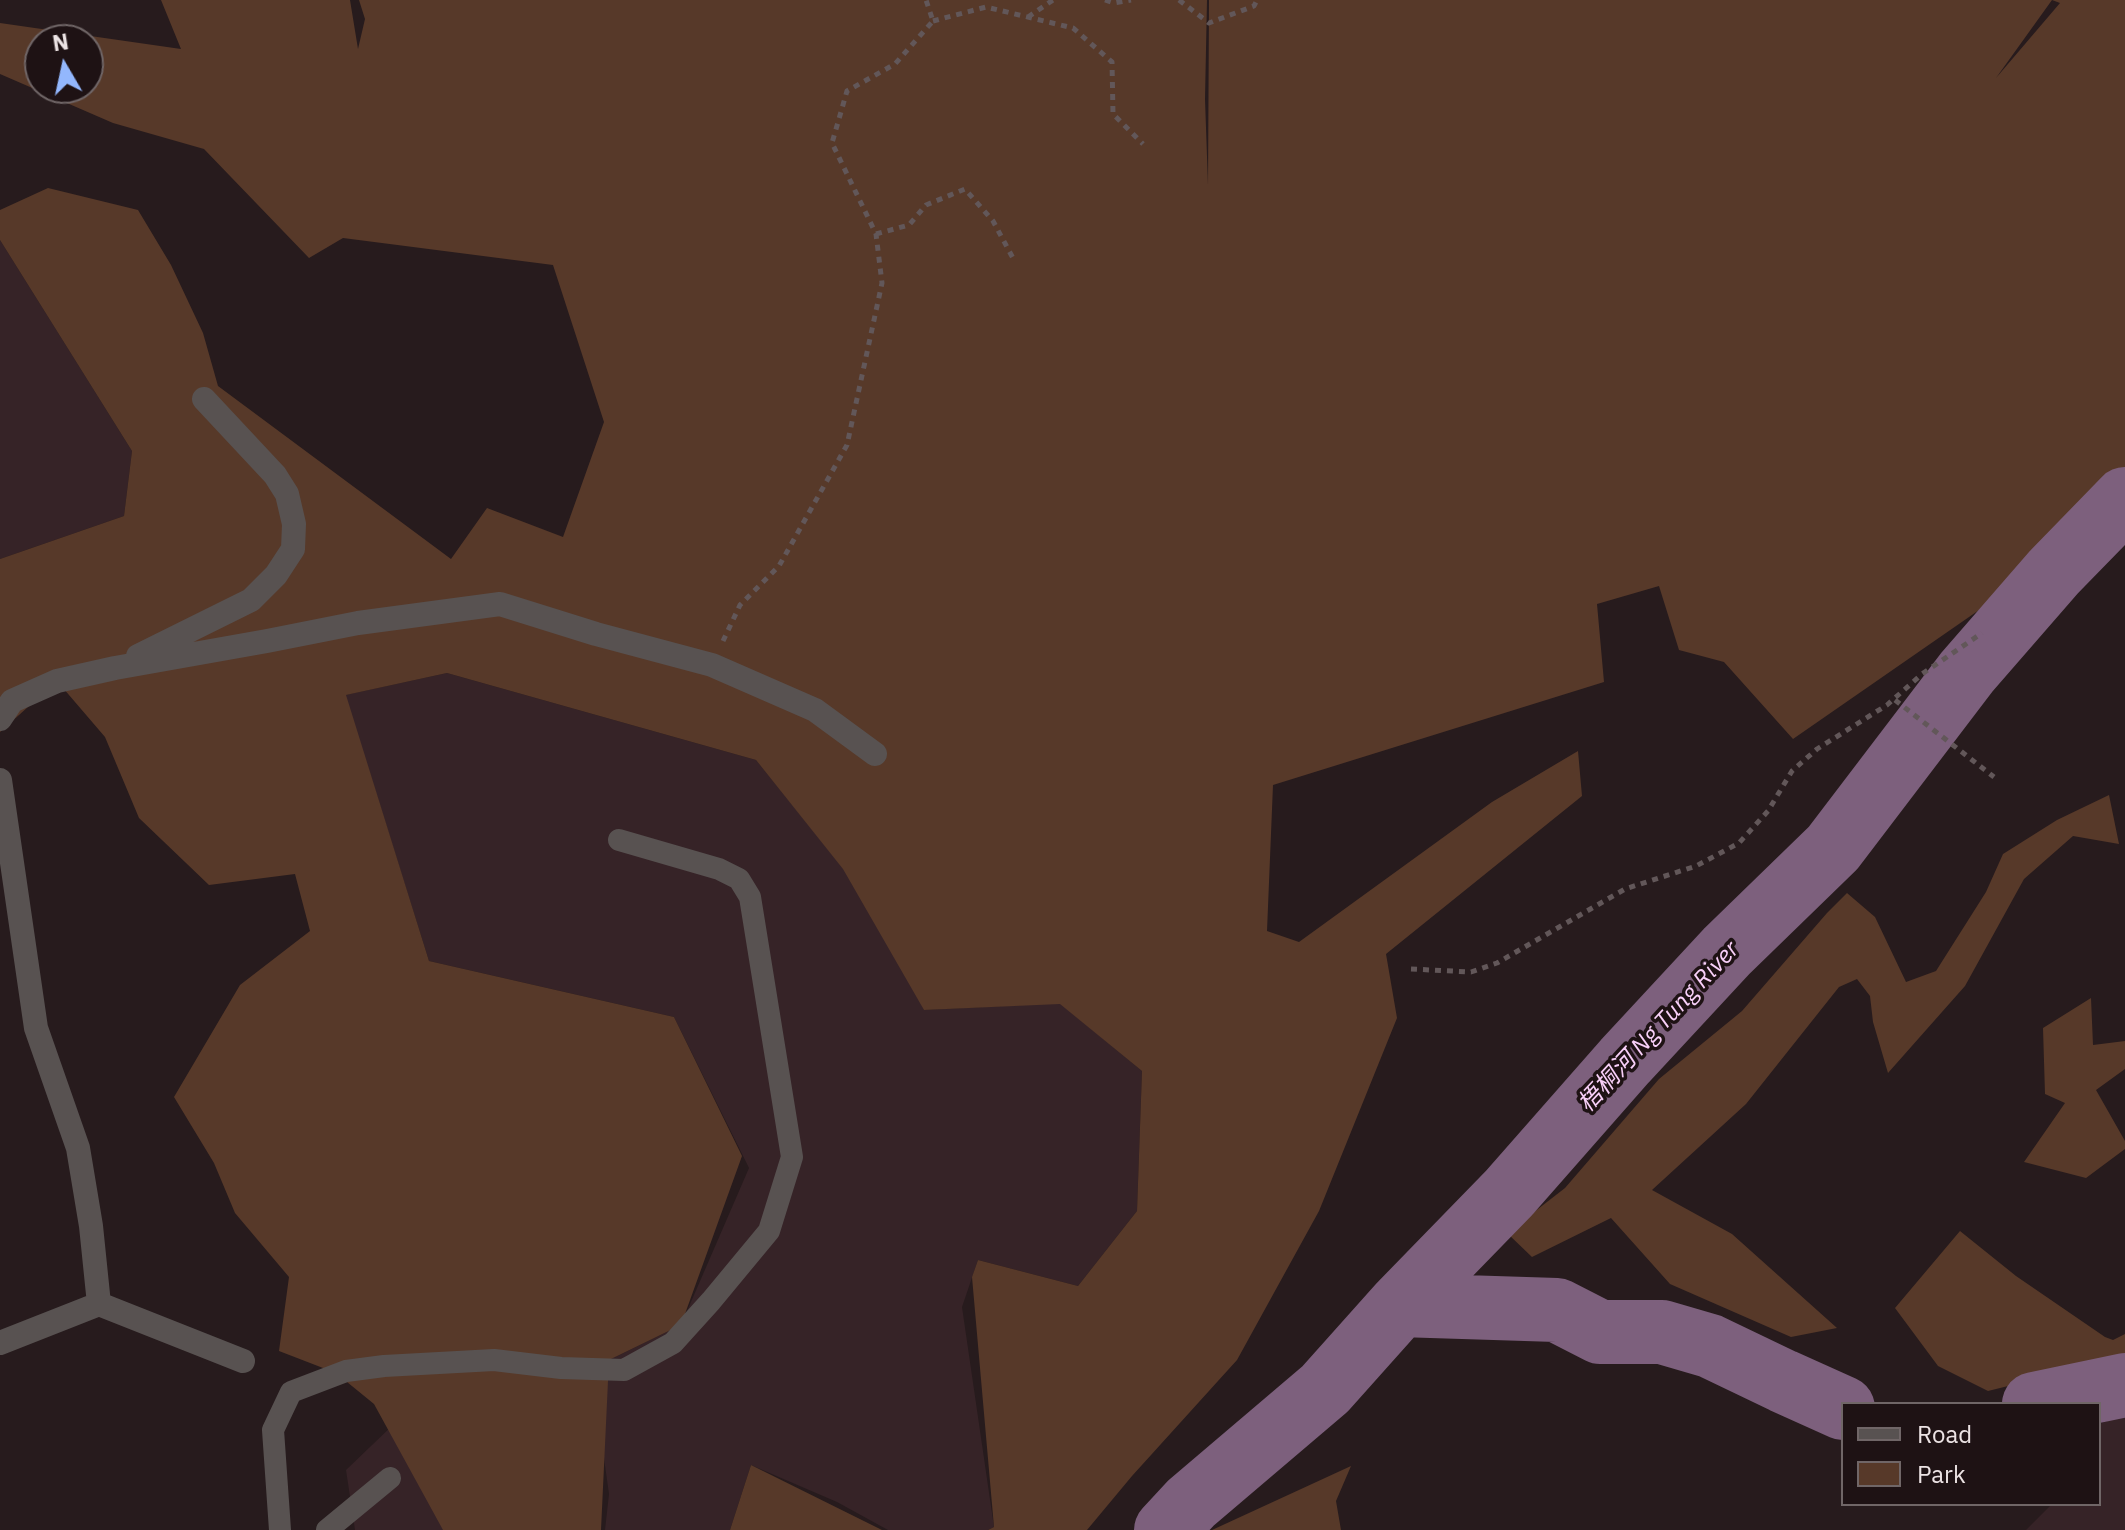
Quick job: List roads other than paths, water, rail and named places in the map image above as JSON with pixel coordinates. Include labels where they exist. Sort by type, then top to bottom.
[{"type":"street","points":[[115,668],[251,600],[276,575],[293,549],[294,524],[287,494],[275,475],[204,399]]},
{"type":"street","points":[[0,719],[12,701],[57,681],[358,623],[500,604],[712,665],[815,710],[875,754]]},
{"type":"street","points":[[0,780],[36,1028],[78,1148],[91,1226],[99,1304]]},
{"type":"street","points":[[0,1343],[99,1304],[243,1361]]},
{"type":"lane","points":[[280,1530],[273,1430],[291,1392],[346,1371],[384,1366],[494,1360],[561,1368],[624,1370],[673,1343],[769,1231],[792,1157],[750,897],[739,879],[719,869],[619,840]]},
{"type":"lane","points":[[327,1530],[390,1478]]},
{"type":"waterway","name":"梧桐河 Ng Tung River","points":[[1166,1530],[1191,1503],[1325,1389],[1400,1305],[1509,1193],[1727,951],[1833,848],[1967,672],[2054,572],[2125,499]]},
{"type":"waterway","points":[[1400,1305],[1557,1310],[1600,1332],[1662,1332],[1710,1346],[1841,1407]]},
{"type":"waterway","points":[[2044,1402],[2125,1385]]}]
